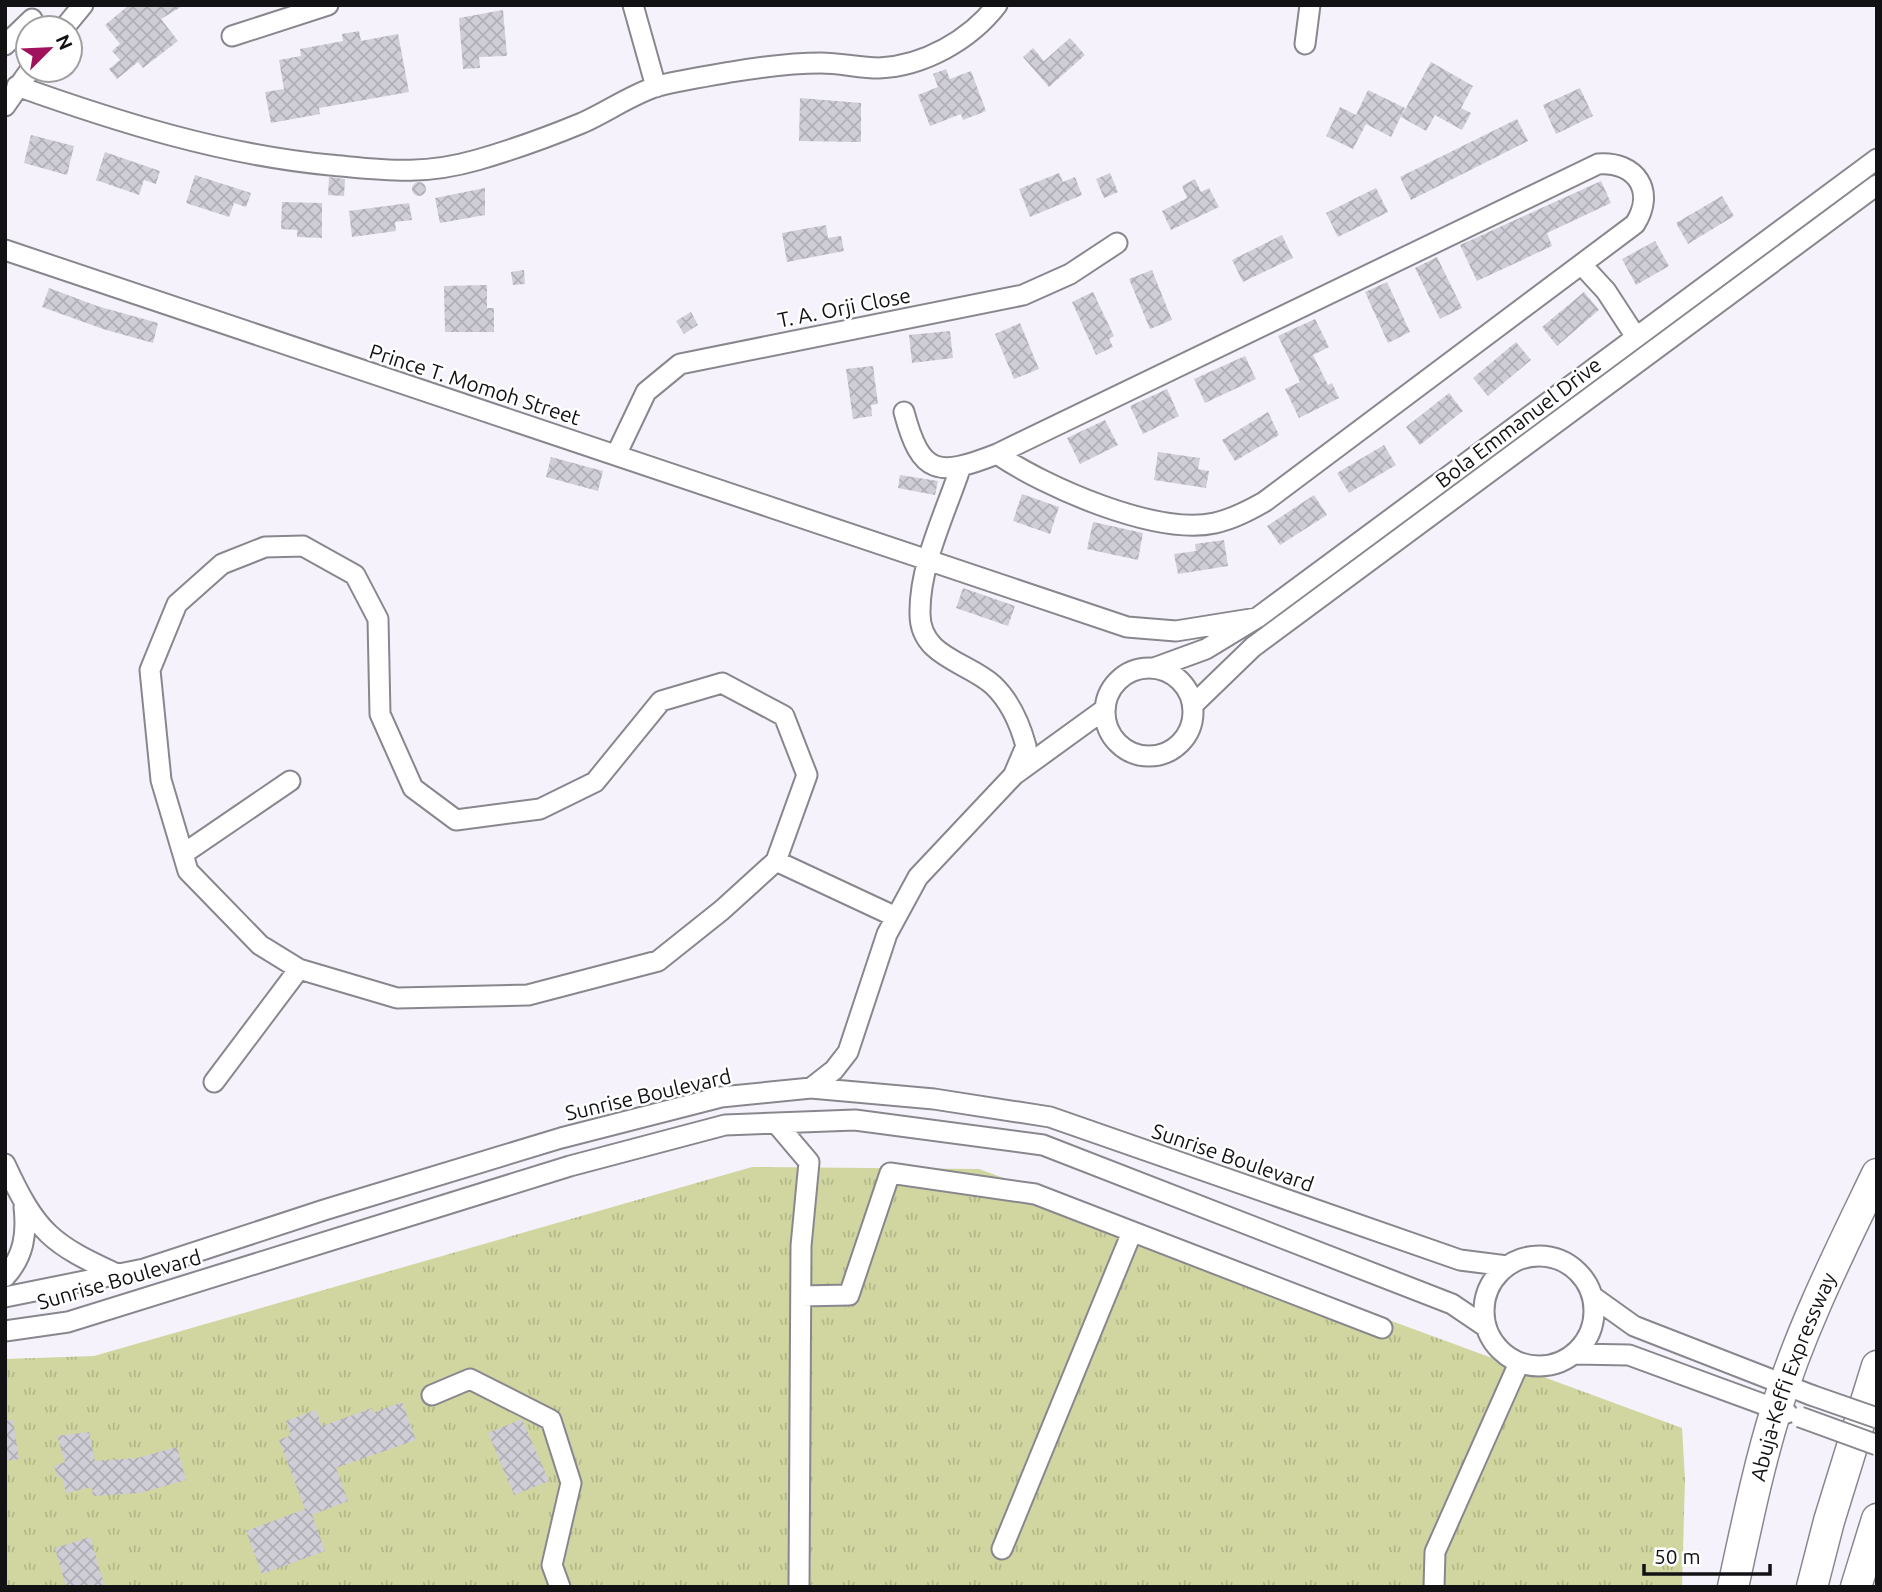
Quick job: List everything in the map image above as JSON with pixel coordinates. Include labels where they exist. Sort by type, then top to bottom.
[{"type":"highway","name":"Abuja-Keffi Expressway","points":[[1733,1587],[1793,1401],[1825,1279],[1877,1174]]},
{"type":"highway","points":[[1812,1587],[1829,1521],[1877,1366]]},
{"type":"highway","points":[[1856,1587],[1877,1519]]},
{"type":"street","points":[[233,36],[328,5]]},
{"type":"street","points":[[633,5],[656,87]]},
{"type":"street","points":[[5,106],[17,86],[93,113],[290,162],[396,172],[461,163],[508,151],[580,123],[656,87],[773,66],[821,63],[881,68],[917,60],[941,51],[960,39],[985,20],[998,5]]},
{"type":"street","points":[[1305,44],[1310,5]]},
{"type":"street","name":"Bola Emmanuel Drive","points":[[1154,668],[1206,649],[1257,618],[1877,159]]},
{"type":"street","points":[[904,412],[916,452],[940,468],[960,469],[997,454],[1598,164],[1615,163],[1629,169],[1640,182],[1643,212],[1635,224],[1264,502],[1223,521],[1179,525],[1130,514],[1046,484],[997,454]]},
{"type":"street","name":"Bola Emmanuel Drive","points":[[1193,705],[1253,647],[1877,185]]},
{"type":"street","name":"T. A. Orji Close","points":[[616,455],[646,392],[680,364],[1023,295],[1070,274],[1117,243]]},
{"type":"street","name":"Prince T. Momoh Street","points":[[5,250],[1139,629],[1176,631],[1257,618]]},
{"type":"street","points":[[1582,265],[1606,291],[1636,337]]},
{"type":"street","points":[[960,469],[930,559],[919,617],[929,643],[945,657],[992,684],[1009,704],[1026,746],[1014,775]]},
{"type":"street","points":[[303,545],[355,575],[378,619],[380,714],[413,788],[456,820],[540,809],[595,782],[661,701],[722,683],[784,716],[807,775],[776,861],[658,961],[528,995],[397,998],[299,969],[260,946],[188,871],[161,780],[150,670],[177,604],[222,564],[265,547],[303,545]]},
{"type":"street","points":[[811,1088],[834,1070],[848,1052],[887,933],[918,877],[1014,775],[1105,709],[1116,683],[1133,671],[1154,668],[1179,679],[1188,691],[1193,705],[1193,720],[1188,734],[1178,746],[1151,756],[1136,754],[1122,747],[1112,736],[1105,709]]},
{"type":"street","points":[[183,854],[290,781]]},
{"type":"street","points":[[776,861],[896,917]]},
{"type":"street","points":[[214,1082],[299,969]]},
{"type":"street","name":"Sunrise Boulevard","points":[[5,1297],[119,1275],[561,1138],[721,1097],[811,1088],[934,1099],[1050,1116],[1460,1260],[1507,1266]]},
{"type":"street","name":"Sunrise Boulevard","points":[[5,1331],[68,1322],[569,1166],[725,1125],[855,1120],[1043,1145],[1452,1304],[1486,1327]]},
{"type":"street","points":[[776,1123],[809,1162],[801,1296],[799,1587]]},
{"type":"street","points":[[5,1164],[23,1203],[59,1245],[119,1275]]},
{"type":"street","points":[[801,1296],[849,1296],[890,1173],[1035,1194],[1382,1328]]},
{"type":"street","points":[[5,1277],[16,1265],[27,1233],[23,1203]]},
{"type":"street","points":[[1002,1549],[1132,1232]]},
{"type":"street","points":[[1575,1354],[1592,1328],[1592,1296],[1585,1280],[1573,1267],[1557,1258],[1540,1255],[1522,1258],[1507,1266],[1494,1278],[1486,1293],[1483,1310],[1486,1327],[1493,1342],[1504,1355],[1519,1363],[1548,1366],[1575,1354],[1629,1355],[1793,1401],[1877,1419]]},
{"type":"street","points":[[1592,1296],[1634,1326],[1793,1401],[1877,1445]]},
{"type":"street","points":[[1434,1587],[1435,1552],[1519,1363]]},
{"type":"street","points":[[432,1395],[470,1379],[551,1420],[571,1483],[552,1565],[560,1587]]},
{"type":"green space","points":[[752,1167],[979,1169],[1682,1428],[1685,1479],[1682,1587],[5,1587],[5,1359],[94,1356]]},
{"type":"building","points":[[129,5],[184,5],[161,19],[178,41],[143,68],[138,62],[117,79],[109,69],[120,60],[112,51],[120,44],[105,25]]},
{"type":"building","points":[[503,10],[507,56],[479,57],[480,68],[463,69],[459,18]]},
{"type":"building","points":[[359,31],[361,41],[398,34],[409,92],[319,108],[320,114],[271,123],[265,92],[284,89],[279,60],[301,56],[300,49],[343,41],[342,34]]},
{"type":"building","points":[[1070,38],[1085,55],[1049,87],[1023,57],[1033,48],[1044,61]]},
{"type":"building","points":[[1431,62],[1473,86],[1461,108],[1471,113],[1462,130],[1435,115],[1426,131],[1401,117]]},
{"type":"building","points":[[946,69],[950,79],[971,71],[986,111],[963,120],[961,114],[930,126],[918,95],[938,87],[933,74]]},
{"type":"building","points":[[1580,88],[1593,116],[1556,134],[1543,105]]},
{"type":"building","points":[[1368,90],[1405,108],[1391,137],[1366,124],[1353,149],[1326,136],[1340,107],[1356,115]]},
{"type":"building","points":[[800,98],[861,103],[861,142],[799,141]]},
{"type":"building","points":[[1517,119],[1528,141],[1411,200],[1400,177]]},
{"type":"building","points":[[31,135],[74,146],[67,175],[24,163]]},
{"type":"building","points":[[105,152],[160,171],[156,184],[144,180],[139,195],[96,180]]},
{"type":"building","points":[[1059,173],[1063,182],[1075,177],[1082,195],[1030,217],[1019,189]]},
{"type":"building","points":[[1110,173],[1118,192],[1104,198],[1096,179]]},
{"type":"building","points":[[195,175],[251,193],[246,207],[234,203],[229,217],[186,203]]},
{"type":"building","points":[[329,177],[345,179],[344,196],[328,195]]},
{"type":"building","points":[[1195,179],[1201,192],[1209,188],[1219,207],[1171,230],[1162,211],[1187,198],[1182,186]]},
{"type":"building","points":[[1601,181],[1611,203],[1547,233],[1552,246],[1477,281],[1460,245]]},
{"type":"building","points":[[416,182],[422,182],[426,189],[422,196],[416,196],[412,192],[412,186]]},
{"type":"building","points":[[485,188],[485,215],[440,223],[435,198]]},
{"type":"building","points":[[1376,188],[1388,212],[1338,237],[1326,213]]},
{"type":"building","points":[[1722,196],[1734,216],[1688,244],[1676,223]]},
{"type":"building","points":[[282,202],[322,203],[322,238],[297,237],[297,230],[281,229]]},
{"type":"building","points":[[409,203],[412,220],[395,222],[396,231],[352,237],[349,211]]},
{"type":"building","points":[[826,225],[828,238],[841,236],[844,251],[787,262],[782,233]]},
{"type":"building","points":[[1282,235],[1293,258],[1243,282],[1232,260]]},
{"type":"building","points":[[1655,241],[1669,266],[1636,285],[1622,259]]},
{"type":"building","points":[[1437,257],[1462,308],[1440,319],[1415,268]]},
{"type":"building","points":[[524,270],[525,284],[513,285],[511,272]]},
{"type":"building","points":[[1152,270],[1172,320],[1150,329],[1129,279]]},
{"type":"building","points":[[1387,282],[1410,332],[1388,343],[1365,292]]},
{"type":"building","points":[[487,285],[487,308],[494,308],[494,332],[445,332],[444,286]]},
{"type":"building","points":[[49,288],[97,306],[158,323],[153,343],[103,329],[42,307]]},
{"type":"building","points":[[1093,292],[1114,336],[1109,339],[1113,347],[1096,355],[1072,302]]},
{"type":"building","points":[[1584,292],[1599,310],[1557,346],[1542,327]]},
{"type":"building","points":[[691,312],[698,325],[684,334],[676,321]]},
{"type":"building","points":[[1315,319],[1329,347],[1313,355],[1328,385],[1332,383],[1339,398],[1299,418],[1285,389],[1300,382],[1278,336]]},
{"type":"building","points":[[1020,323],[1039,369],[1014,379],[995,334]]},
{"type":"building","points":[[950,331],[953,358],[912,363],[909,335]]},
{"type":"building","points":[[1516,342],[1531,360],[1488,396],[1473,378]]},
{"type":"building","points":[[1245,356],[1256,379],[1205,403],[1194,379]]},
{"type":"building","points":[[873,366],[878,404],[871,405],[872,416],[853,419],[846,369]]},
{"type":"building","points":[[1167,389],[1179,416],[1143,434],[1130,406]]},
{"type":"building","points":[[1449,393],[1463,411],[1420,445],[1406,427]]},
{"type":"building","points":[[1268,412],[1279,435],[1235,461],[1222,440]]},
{"type":"building","points":[[1105,420],[1118,445],[1080,464],[1067,438]]},
{"type":"building","points":[[1384,445],[1396,465],[1349,493],[1337,473]]},
{"type":"building","points":[[1158,452],[1200,458],[1198,469],[1209,471],[1206,488],[1154,480]]},
{"type":"building","points":[[551,457],[603,471],[598,491],[546,477]]},
{"type":"building","points":[[900,475],[938,481],[935,495],[898,488]]},
{"type":"building","points":[[1022,494],[1059,507],[1050,534],[1013,521]]},
{"type":"building","points":[[1314,495],[1327,515],[1280,545],[1267,526]]},
{"type":"building","points":[[1093,522],[1143,533],[1138,560],[1087,549]]},
{"type":"building","points":[[1224,540],[1228,566],[1178,574],[1174,554],[1196,551],[1195,544]]},
{"type":"building","points":[[963,588],[1015,606],[1008,626],[956,608]]},
{"type":"building","points":[[402,1402],[416,1440],[336,1468],[348,1501],[312,1515],[325,1551],[262,1574],[246,1531],[305,1509],[279,1440],[291,1435],[286,1421],[316,1410],[322,1426],[372,1408],[373,1413]]},
{"type":"building","points":[[522,1419],[549,1481],[514,1495],[488,1433]]},
{"type":"building","points":[[13,1420],[19,1459],[5,1461],[5,1421]]},
{"type":"building","points":[[89,1432],[95,1461],[137,1458],[177,1447],[186,1480],[140,1493],[93,1496],[92,1487],[66,1493],[62,1477],[58,1478],[54,1466],[65,1462],[57,1436]]},
{"type":"building","points":[[90,1537],[105,1587],[66,1587],[55,1548]]}]
